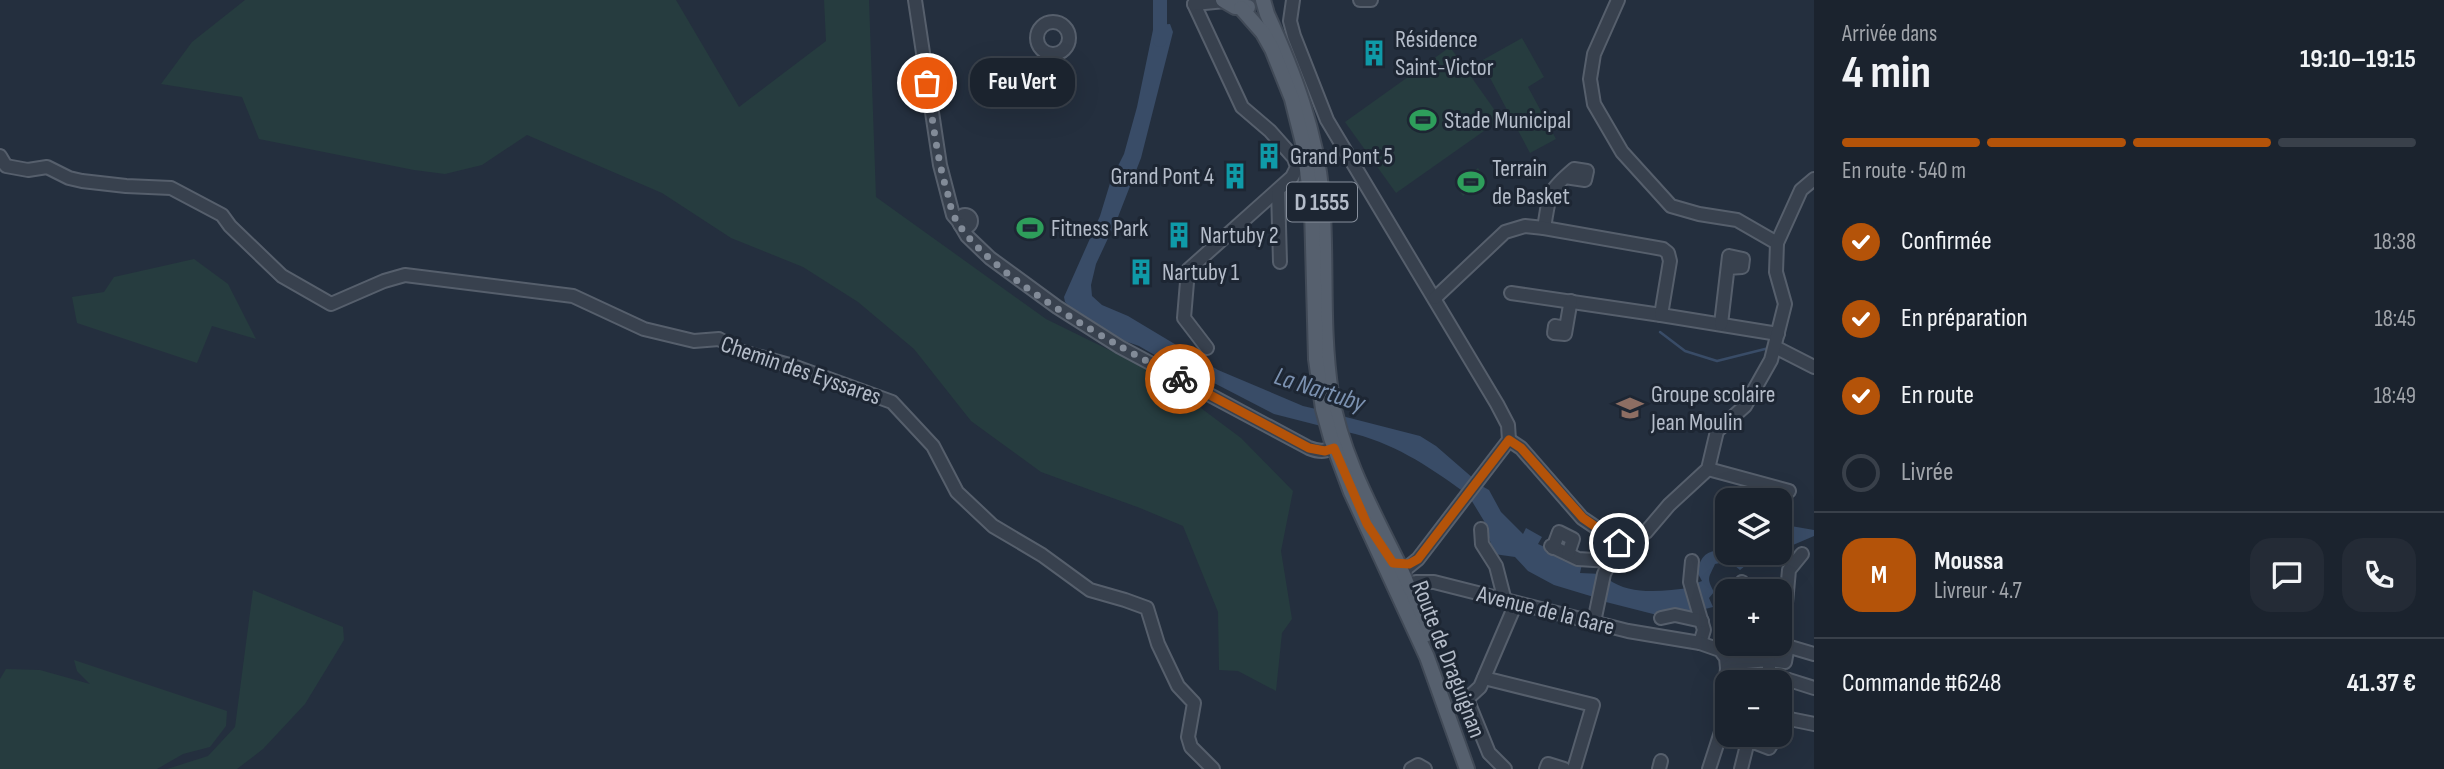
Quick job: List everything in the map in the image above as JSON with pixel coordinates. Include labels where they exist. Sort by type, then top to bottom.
[{"type":"main road","points":[[1224,1],[1241,8],[1262,0]]},
{"type":"main road","name":"Route de Draguignan","points":[[1262,0],[1302,96],[1315,145],[1322,199],[1329,411]]},
{"type":"main road","name":"Route de Draguignan","points":[[1241,8],[1263,33],[1272,49],[1292,99],[1304,147],[1312,208],[1316,359],[1336,438],[1367,524],[1406,574],[1466,769]]},
{"type":"main road","name":"Route de Draguignan","points":[[1336,438],[1406,574],[1476,769]]},
{"type":"street","points":[[915,0],[940,165],[950,200],[963,222],[967,236],[1019,281],[1120,347],[1301,443],[1336,438]]},
{"type":"street","points":[[1293,0],[1290,21],[1294,36],[1327,120],[1508,425],[1509,440],[1406,574]]},
{"type":"street","points":[[1360,0],[1371,0]]},
{"type":"street","points":[[1628,0],[1615,6],[1594,54],[1590,79],[1594,104],[1622,152],[1671,206],[1737,220],[1777,243]]},
{"type":"street","points":[[1207,348],[1184,318],[1188,270],[1292,177],[1297,167],[1294,158],[1270,131],[1242,107],[1193,4],[1224,1]]},
{"type":"street","name":"Chemin des Eyssares","points":[[0,156],[6,166],[28,170],[47,167],[82,181],[171,188],[222,215],[282,276],[331,304],[405,275],[573,296],[644,329],[694,341],[719,339],[739,351],[793,366],[892,402],[933,446],[957,492],[993,526],[1042,555],[1090,590],[1147,608],[1158,644],[1178,686],[1194,703],[1188,737],[1191,747],[1213,769]]},
{"type":"street","points":[[1544,228],[1549,195],[1564,177]]},
{"type":"street","points":[[1594,622],[1604,574],[1619,543],[1646,532],[1669,505],[1708,469],[1717,431],[1745,406],[1771,360],[1785,304],[1776,272],[1777,243],[1801,190],[1814,179]]},
{"type":"street","points":[[1278,190],[1280,262]]},
{"type":"street","points":[[1435,298],[1505,232],[1525,226],[1663,249],[1668,253],[1670,261],[1661,314]]},
{"type":"street","points":[[1721,324],[1728,268]]},
{"type":"street","points":[[1511,293],[1778,334]]},
{"type":"street","points":[[1566,328],[1571,301]]},
{"type":"street","points":[[1775,347],[1814,367]]},
{"type":"street","points":[[1509,440],[1521,448],[1583,518],[1619,543]]},
{"type":"street","points":[[1708,469],[1778,488]]},
{"type":"street","points":[[1367,524],[1390,561],[1406,574],[1423,581]]},
{"type":"street","points":[[1481,529],[1482,544],[1496,566],[1511,602],[1482,682],[1467,699],[1489,753],[1505,769]]},
{"type":"street","points":[[1552,547],[1578,559],[1610,561]]},
{"type":"street","points":[[1788,579],[1789,570],[1802,554]]},
{"type":"street","points":[[1692,561],[1691,583],[1703,630],[1700,643],[1720,650],[1726,658],[1727,668],[1734,663],[1769,660],[1785,662],[1785,656]]},
{"type":"street","name":"Avenue de la Gare","points":[[1406,574],[1423,581],[1628,631],[1700,643]]},
{"type":"street","points":[[1661,618],[1675,615],[1701,617]]},
{"type":"street","points":[[1792,647],[1814,654]]},
{"type":"street","points":[[1769,660],[1769,670]]},
{"type":"street","points":[[1482,682],[1593,705],[1574,769]]},
{"type":"street","points":[[1792,685],[1814,688]]},
{"type":"street","points":[[1792,720],[1814,724]]},
{"type":"street","points":[[1709,769],[1720,747]]},
{"type":"street","points":[[1741,769],[1746,747]]},
{"type":"street","points":[[1546,769],[1548,764],[1564,769]]},
{"type":"street","points":[[1410,769],[1418,765],[1425,769]]},
{"type":"green space","points":[[245,0],[676,0],[739,107],[826,41],[824,0],[869,0],[876,197],[1046,319],[1150,370],[1241,438],[1293,491],[1281,551],[1292,619],[1282,633],[1276,691],[1238,671],[1219,670],[1218,612],[1183,526],[1041,472],[971,421],[914,349],[858,302],[803,267],[731,238],[662,193],[527,135],[482,165],[445,174],[414,170],[259,139],[242,97],[161,84],[192,42]]},
{"type":"green space","points":[[1522,38],[1544,77],[1528,87],[1556,139],[1530,153],[1481,61]]},
{"type":"green space","name":"Stade Municipal","points":[[1450,47],[1501,119],[1396,193],[1345,122]]},
{"type":"green space","name":"Terrain de Basket","points":[[1478,168],[1486,179],[1463,196],[1455,185]]},
{"type":"green space","points":[[194,259],[228,284],[256,339],[212,326],[197,363],[77,323],[72,297],[104,292],[114,277]]},
{"type":"green space","points":[[253,590],[343,627],[344,640],[305,704],[263,749],[237,769],[167,769],[208,756],[235,727]]},
{"type":"green space","points":[[74,660],[227,711],[226,726],[210,747],[183,754],[157,769],[0,769],[0,679],[6,669],[40,670],[90,684],[77,671]]},
{"type":"water","points":[[1170,24],[1173,32],[1141,158],[1096,264],[1091,285],[1092,296],[1102,305],[1128,316],[1218,370],[1316,409],[1321,426],[1274,414],[1216,384],[1191,376],[1139,346],[1116,338],[1076,313],[1065,302],[1064,297],[1124,154],[1154,25]]},
{"type":"water","points":[[1342,416],[1420,436],[1436,446],[1474,479],[1464,492],[1408,456],[1379,442],[1347,432]]},
{"type":"water","points":[[1480,485],[1489,490],[1501,512],[1523,534],[1526,528],[1542,537],[1538,544],[1582,564],[1580,573],[1602,574],[1597,598],[1554,585],[1528,571],[1515,557],[1494,554],[1484,521],[1470,498]]},
{"type":"water","points":[[1792,526],[1814,530],[1814,536],[1793,545]]},
{"type":"water","points":[[1715,551],[1715,564],[1709,578],[1714,592],[1709,598],[1713,607],[1701,610],[1694,584],[1702,581],[1697,572],[1707,554]]},
{"type":"water","points":[[1734,565],[1746,565],[1740,570]]},
{"type":"water","points":[[1608,579],[1637,590],[1689,588],[1698,614],[1661,616],[1602,601]]},
{"type":"waterway","name":"La Nartuby","points":[[1160,0],[1160,40]]},
{"type":"waterway","points":[[1660,332],[1685,351],[1717,361],[1769,348]]},
{"type":"way so far","points":[[927,83],[945,188],[953,215],[972,242],[1009,274],[1057,307],[1120,347],[1180,379]]},
{"type":"place","name":"Résidence Saint-Victor","points":[[1374,53]]},
{"type":"place","name":"Feu Vert","points":[[927,83]]},
{"type":"place","name":"Stade Municipal","points":[[1423,120]]},
{"type":"place","name":"Grand Pont 5","points":[[1269,156]]},
{"type":"place","name":"Grand Pont 4","points":[[1235,176]]},
{"type":"place","name":"Terrain de Basket","points":[[1471,182]]},
{"type":"place","name":"Fitness Park","points":[[1030,228]]},
{"type":"place","name":"Nartuby 2","points":[[1179,235]]},
{"type":"place","name":"Nartuby 1","points":[[1141,272]]},
{"type":"place","name":"Groupe scolaire Jean Moulin","points":[[1630,408]]},
{"type":"route","points":[[1180,379],[1309,448],[1325,451],[1334,448],[1367,524],[1393,563],[1409,564],[1418,559],[1509,440],[1521,448],[1583,518],[1619,543]]}]
